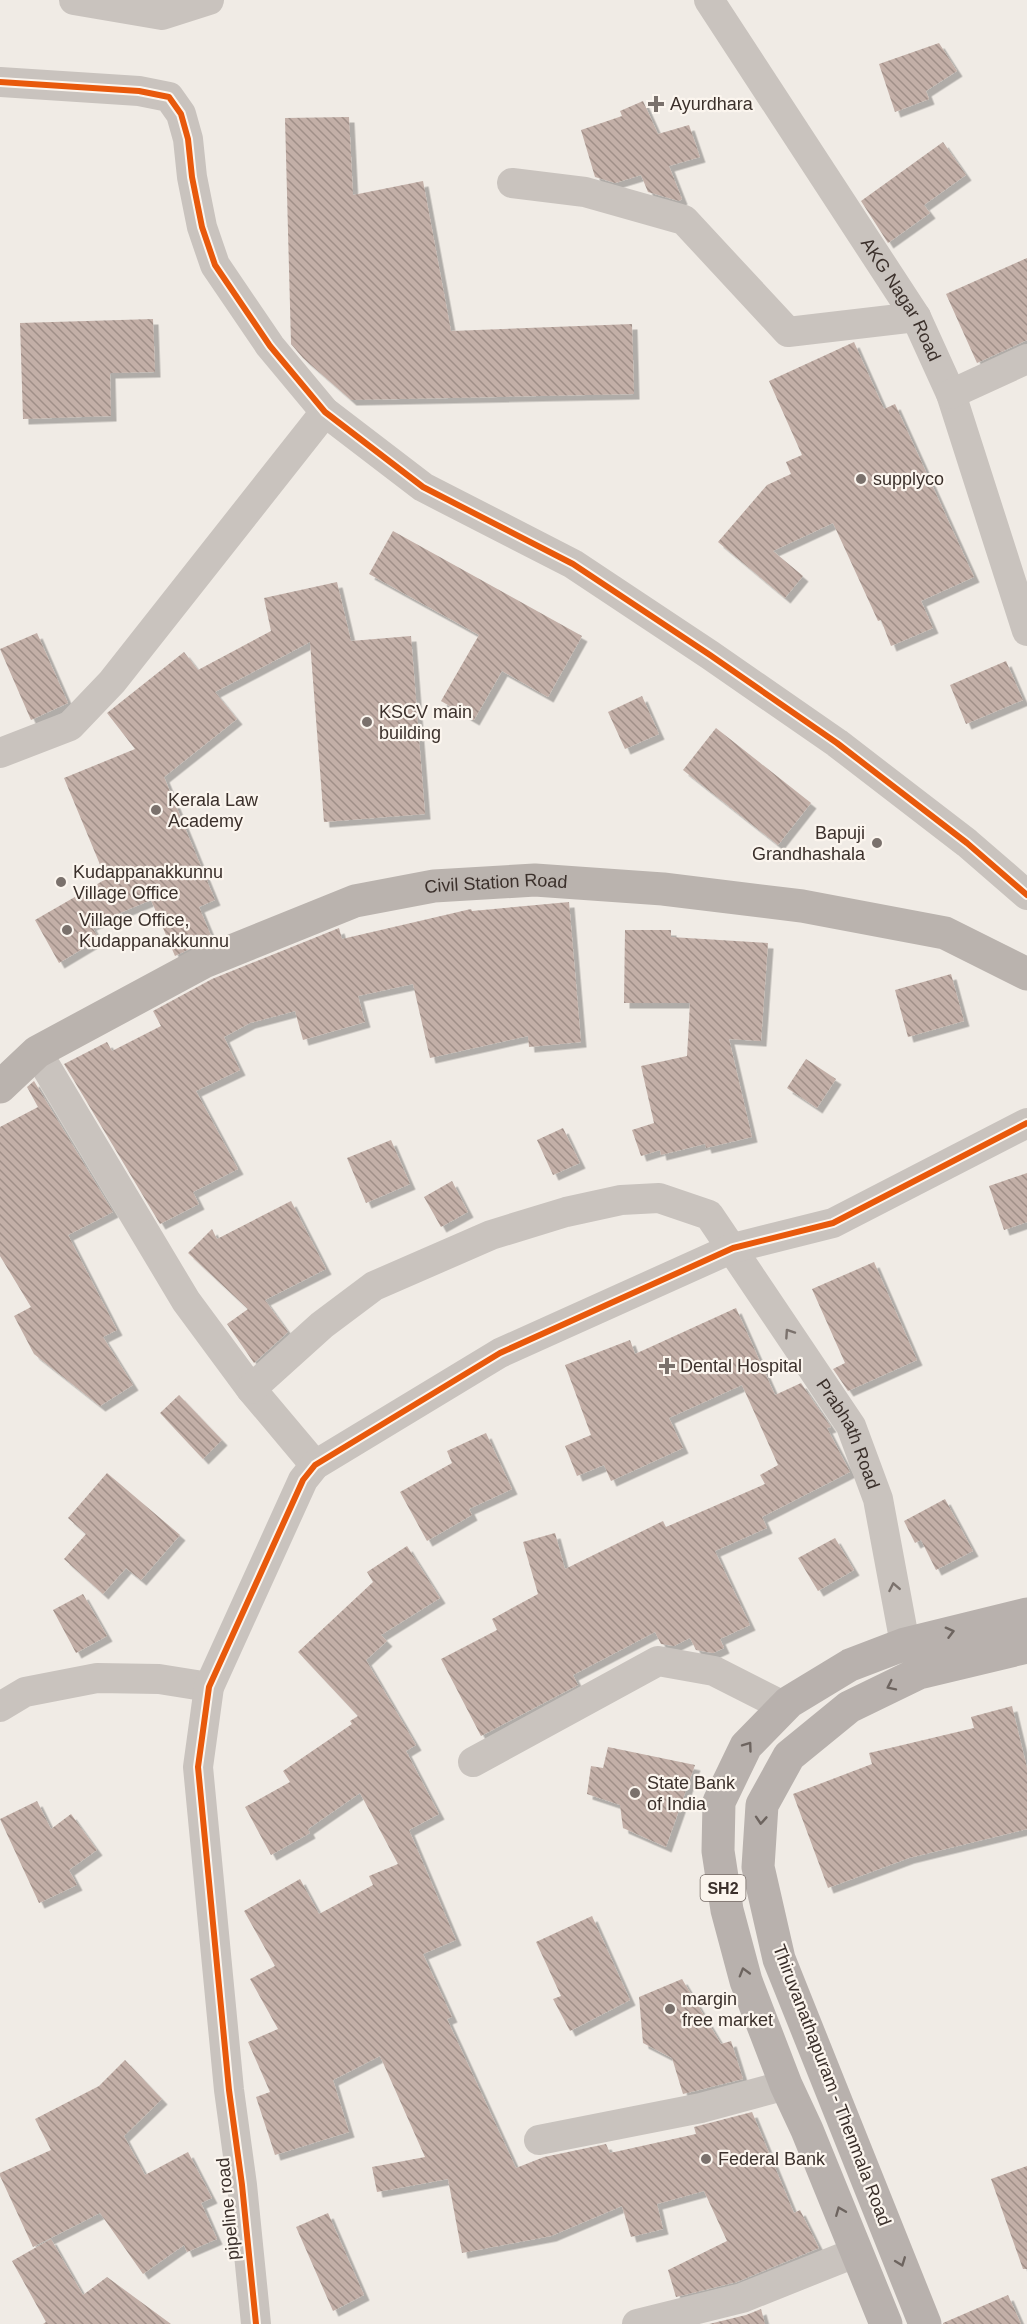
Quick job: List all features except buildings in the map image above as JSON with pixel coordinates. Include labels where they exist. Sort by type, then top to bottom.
[{"type":"main road","name":"Civil Station Road","points":[[0,1087],[38,1052],[204,962],[355,901],[434,886],[535,880],[663,889],[802,906],[945,933],[1027,974]]},
{"type":"main road","name":"SH2","points":[[886,2324],[807,2130],[786,2085],[746,1981],[727,1910],[718,1851],[719,1802],[746,1746],[785,1707],[850,1665],[905,1644],[1012,1617]]},
{"type":"main road","points":[[1012,1617],[1019,1649]]},
{"type":"main road","name":"Thiruvanathapuram - Thenmala Road","points":[[925,2324],[779,1959],[758,1867],[762,1805],[789,1756],[849,1707],[919,1673],[1019,1649]]},
{"type":"main road","points":[[807,2130],[843,2115]]},
{"type":"street","points":[[74,0],[162,15],[209,0]]},
{"type":"street","name":"AKG Nagar Road","points":[[709,0],[916,317],[951,394],[1027,631]]},
{"type":"street","points":[[0,82],[139,91],[169,97],[181,114],[188,139],[192,177],[202,227],[215,265],[270,346],[325,412],[423,487],[573,564],[710,655],[837,743],[967,843],[1027,895]]},
{"type":"street","points":[[512,183],[585,192],[684,220],[788,332],[916,317]]},
{"type":"street","points":[[951,394],[1027,359]]},
{"type":"street","points":[[0,753],[70,726],[112,682],[325,412]]},
{"type":"street","points":[[38,1052],[186,1301],[251,1389],[315,1465],[500,1353],[733,1248],[833,1223],[1027,1123]]},
{"type":"street","name":"Prabhath Road","points":[[251,1389],[322,1325],[374,1286],[491,1235],[566,1212],[621,1200],[659,1198],[709,1215],[851,1426],[878,1499],[905,1644]]},
{"type":"street","name":"pipeline road","points":[[256,2324],[242,2185],[229,2090],[198,1767],[208,1687],[303,1480],[315,1465]]},
{"type":"street","points":[[473,1762],[658,1661],[714,1671],[785,1707]]},
{"type":"street","points":[[0,1707],[25,1692],[97,1678],[159,1679],[208,1687]]},
{"type":"street","points":[[539,2139],[701,2108],[786,2085]]},
{"type":"street","points":[[638,2324],[742,2298],[857,2252]]},
{"type":"cycle path","points":[[0,82],[139,91],[169,97],[181,114],[188,139],[192,177],[202,227],[215,265],[270,346],[325,412],[423,487],[573,564],[710,655],[837,743],[967,843],[1027,895]]},
{"type":"cycle path","points":[[256,2324],[242,2185],[229,2090],[198,1767],[209,1687],[303,1480],[315,1465],[500,1353],[733,1248],[833,1223],[1027,1123]]},
{"type":"place","name":"Ayurdhara","points":[[656,104]]},
{"type":"place","name":"supplyco","points":[[861,479]]},
{"type":"place","name":"KSCV main building","points":[[367,722]]},
{"type":"place","name":"Kerala Law Academy","points":[[156,810]]},
{"type":"place","name":"Bapuji Grandhashala","points":[[877,843]]},
{"type":"place","name":"Kudappanakkunnu Village Office","points":[[61,882]]},
{"type":"place","name":"Village Office, Kudappanakkunnu","points":[[67,930]]},
{"type":"place","name":"Dental Hospital","points":[[667,1366]]},
{"type":"place","name":"State Bank of India","points":[[635,1793]]},
{"type":"place","name":"margin free market","points":[[670,2009]]},
{"type":"place","name":"Federal Bank","points":[[706,2159]]}]
